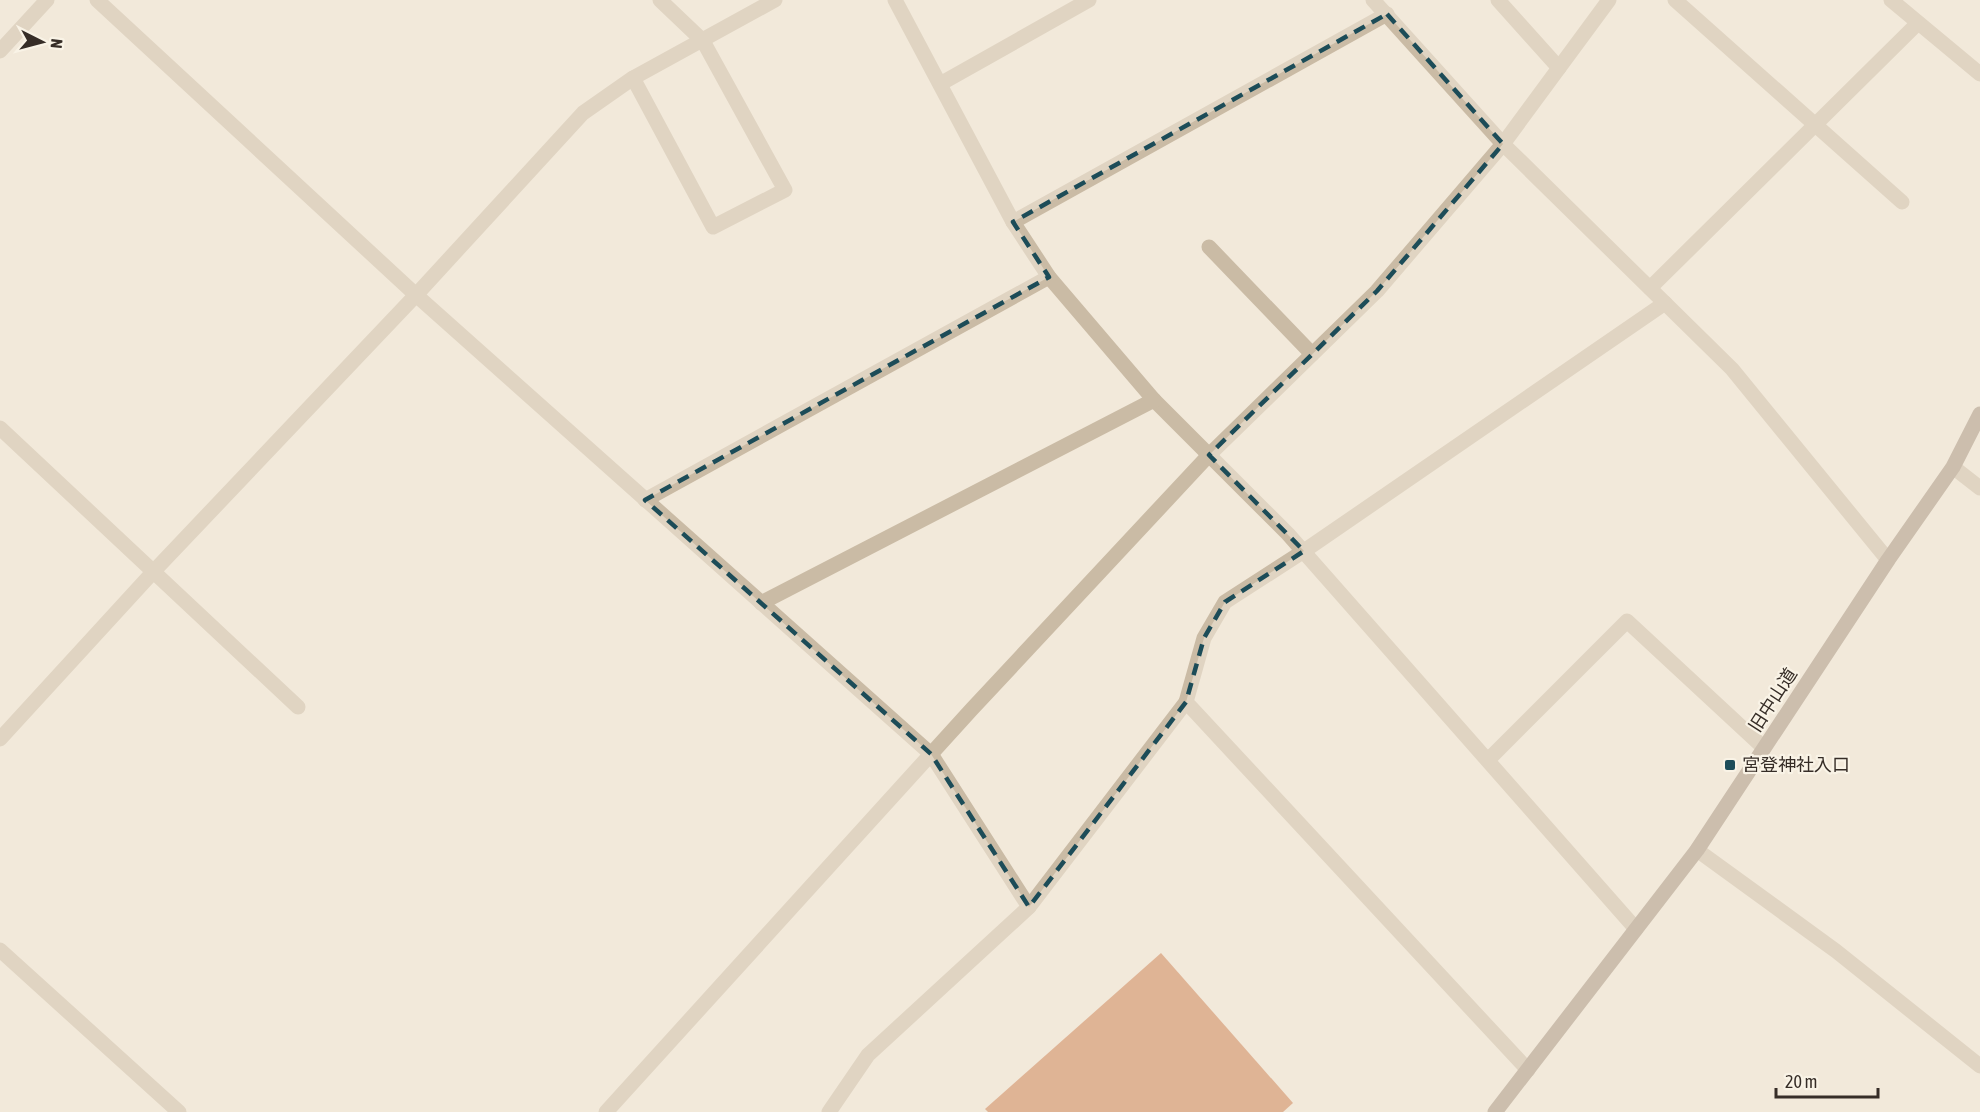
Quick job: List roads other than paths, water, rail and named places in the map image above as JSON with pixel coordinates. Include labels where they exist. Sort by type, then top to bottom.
[{"type":"main road","name":"旧中山道","points":[[1495,1112],[1697,850],[1888,560],[1953,468],[1980,414]]},
{"type":"street","points":[[0,51],[46,0]]},
{"type":"street","points":[[97,0],[416,295],[931,754],[1029,907]]},
{"type":"street","points":[[633,78],[712,227],[785,190],[703,40],[660,0]]},
{"type":"street","points":[[0,739],[154,571],[416,295],[583,113],[633,78],[775,0]]},
{"type":"street","points":[[895,0],[1013,222],[1049,278],[1154,400],[1304,551],[1636,929]]},
{"type":"street","points":[[940,84],[1089,0]]},
{"type":"street","points":[[1373,0],[1503,144],[1732,369],[1888,560]]},
{"type":"street","points":[[1498,0],[1559,68]]},
{"type":"street","points":[[606,1112],[931,754],[1209,455],[1377,291],[1503,144],[1609,0]]},
{"type":"street","points":[[1675,0],[1902,202]]},
{"type":"street","points":[[1891,0],[1980,74]]},
{"type":"street","points":[[1013,222],[1387,14]]},
{"type":"street","points":[[1650,288],[1918,23]]},
{"type":"street","points":[[1209,247],[1312,354]]},
{"type":"street","points":[[645,500],[1049,278]]},
{"type":"street","points":[[829,1112],[868,1055],[1029,907],[1186,702],[1204,638],[1225,602],[1304,551],[1665,303]]},
{"type":"street","points":[[761,603],[1154,400]]},
{"type":"street","points":[[0,428],[298,707]]},
{"type":"street","points":[[1953,468],[1980,488]]},
{"type":"street","points":[[1488,760],[1627,621],[1764,748]]},
{"type":"street","points":[[1186,702],[1528,1070]]},
{"type":"street","points":[[1697,850],[1836,951],[1980,1066]]},
{"type":"street","points":[[0,950],[179,1112]]},
{"type":"place","name":"宮登神社入口","points":[[1730,765]]}]
